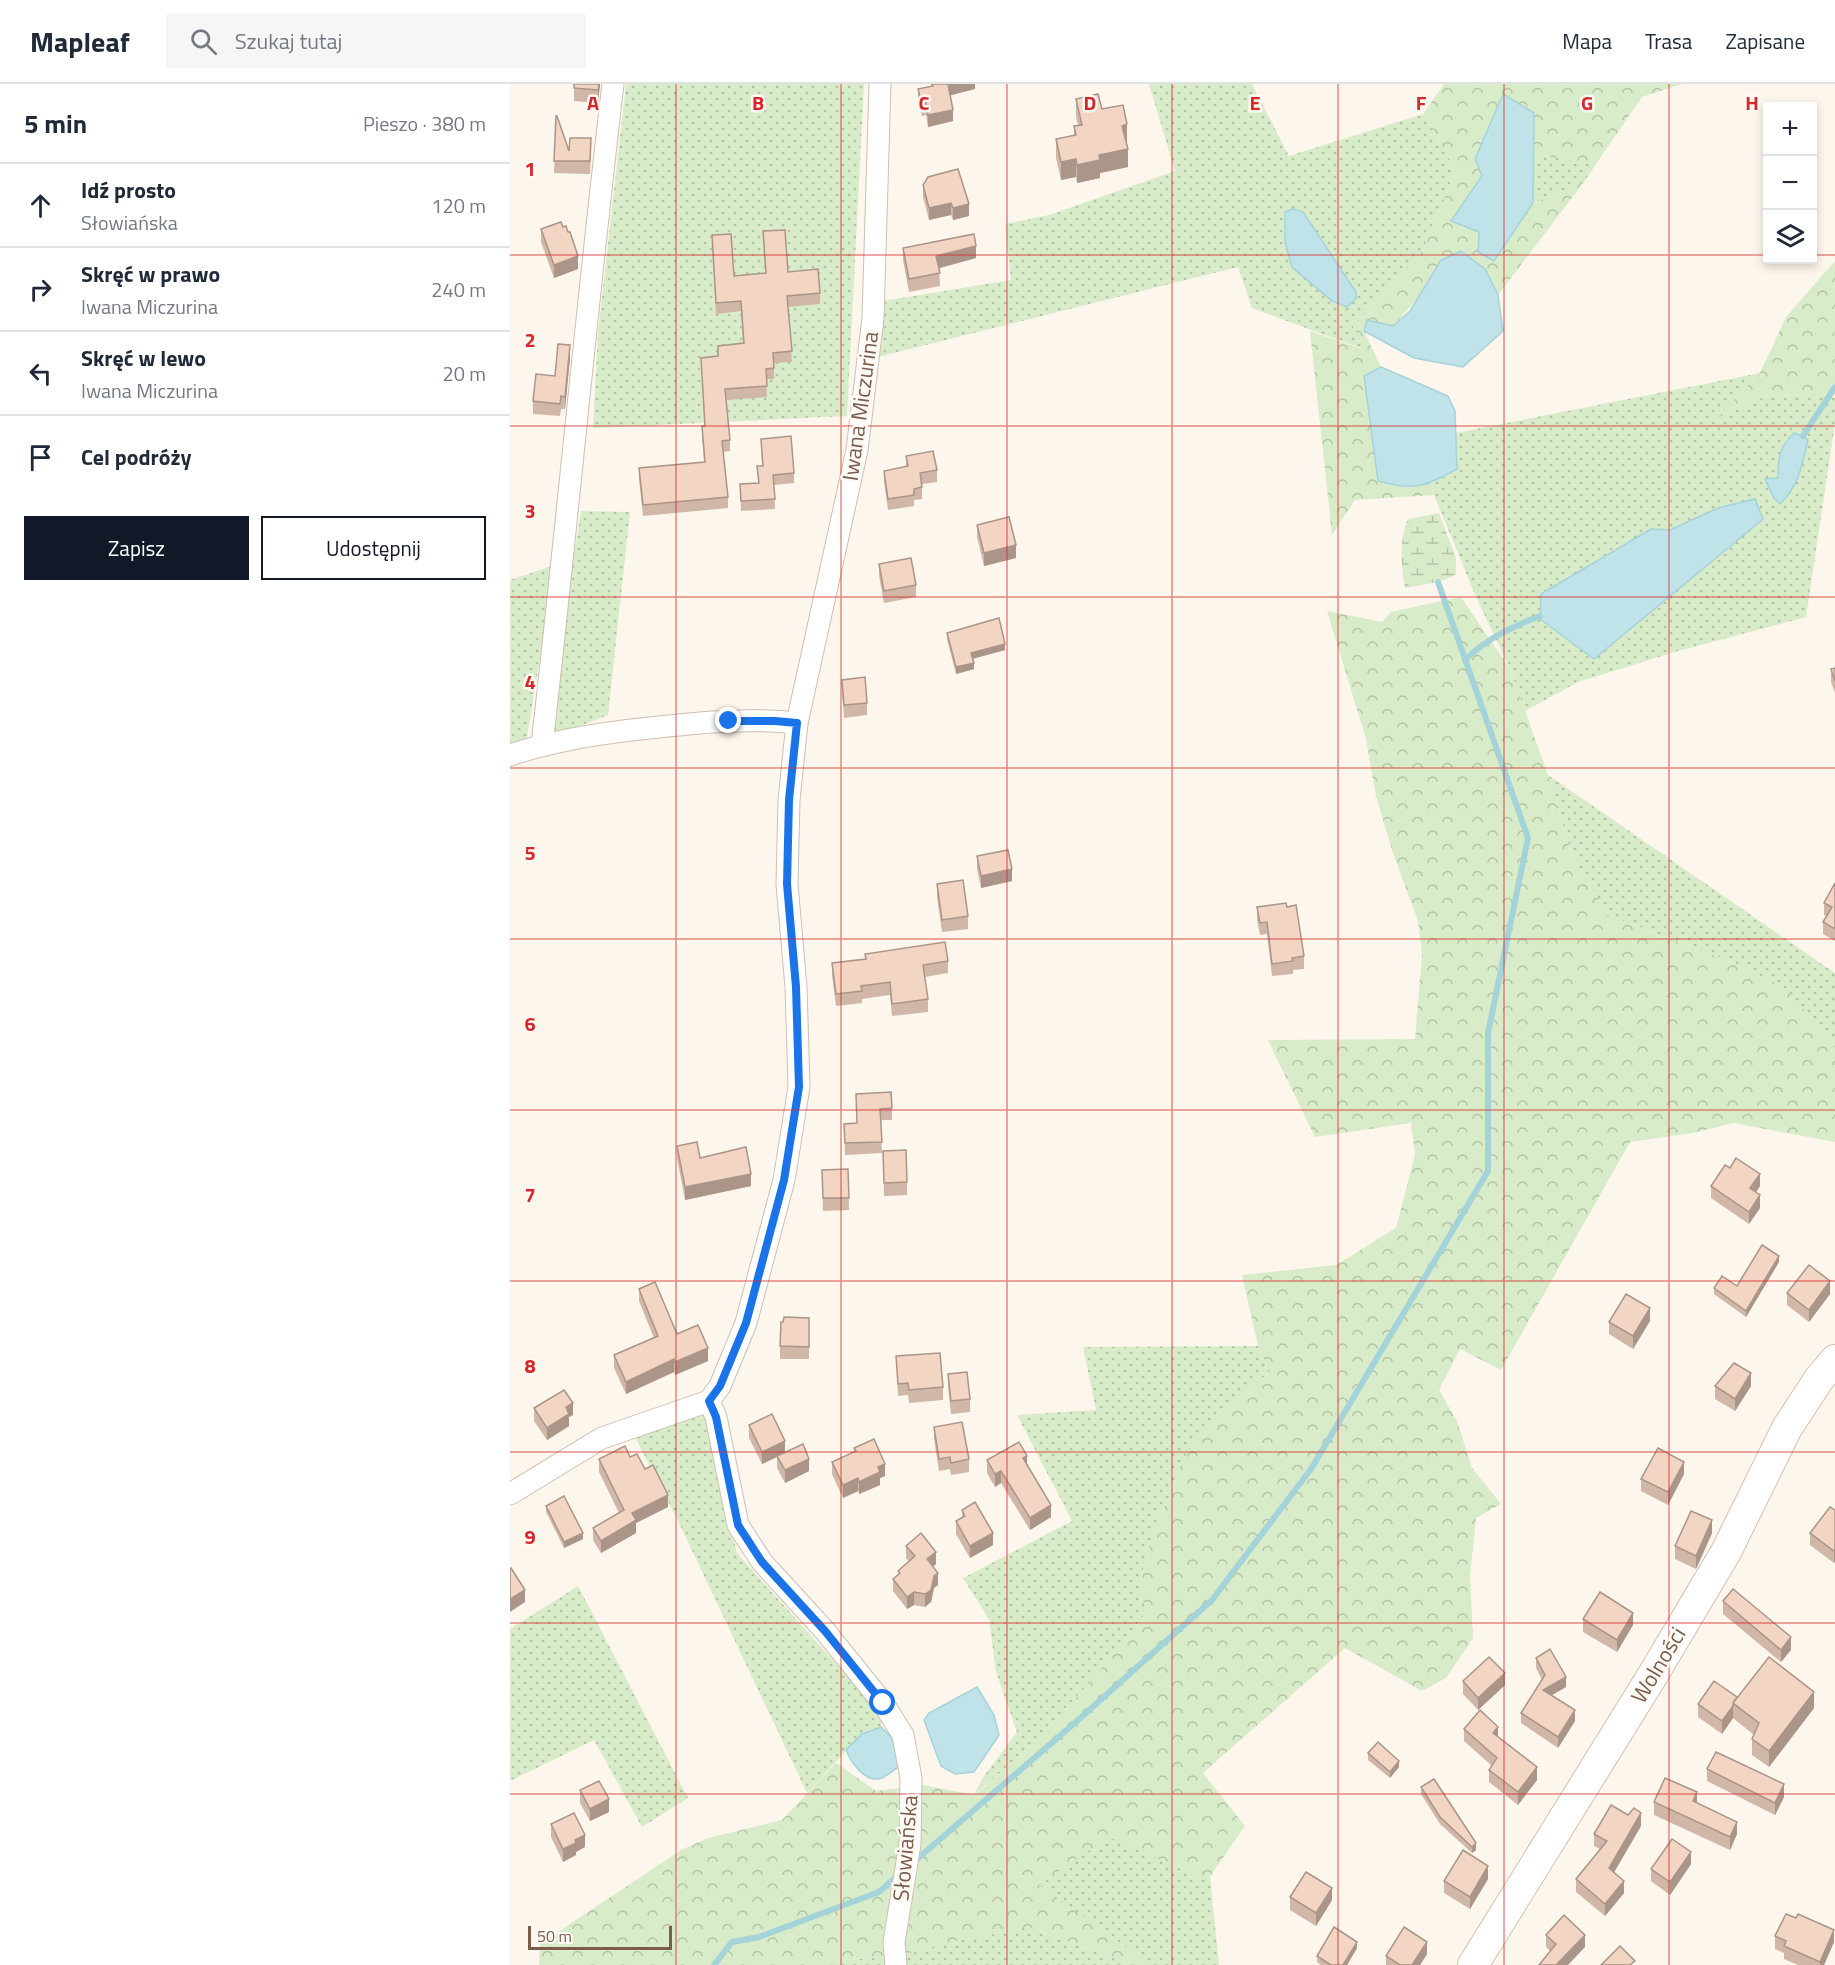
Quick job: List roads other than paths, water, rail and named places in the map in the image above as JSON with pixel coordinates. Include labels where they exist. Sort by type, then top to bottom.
[{"type":"street","points":[[542,745],[593,248],[613,84]]},
{"type":"street","name":"Iwana Miczurina","points":[[709,1401],[720,1386],[746,1323],[784,1180],[799,1087],[796,987],[787,884],[789,800],[797,723],[857,450],[873,318],[880,84]]},
{"type":"street","points":[[510,755],[542,745],[621,731],[706,722],[797,723]]},
{"type":"street","name":"Wolności","points":[[1473,1965],[1654,1673],[1726,1552],[1787,1428],[1835,1360]]},
{"type":"street","points":[[510,1494],[602,1438],[709,1401]]},
{"type":"street","name":"Słowiańska","points":[[709,1401],[716,1417],[738,1525],[762,1562],[832,1640],[883,1703],[903,1735],[911,1778],[910,1844],[894,1942],[896,1965]]},
{"type":"water","points":[[1503,94],[1534,113],[1533,203],[1494,261],[1478,252],[1479,232],[1451,221],[1482,176],[1475,159]]},
{"type":"water","points":[[1293,209],[1303,212],[1356,292],[1356,299],[1347,307],[1332,301],[1292,267],[1285,242],[1285,212]]},
{"type":"water","points":[[1461,251],[1485,269],[1498,295],[1503,331],[1463,367],[1414,358],[1364,331],[1367,320],[1393,326],[1410,311],[1441,260]]},
{"type":"water","points":[[1381,367],[1448,396],[1455,411],[1457,469],[1419,486],[1401,486],[1378,481],[1364,376]]},
{"type":"water","points":[[1794,433],[1808,440],[1796,482],[1780,504],[1774,498],[1765,479],[1778,478],[1780,454]]},
{"type":"water","points":[[1755,499],[1763,519],[1594,659],[1540,619],[1541,594],[1651,529],[1670,530],[1718,508]]},
{"type":"water","points":[[977,1687],[994,1715],[999,1735],[974,1772],[955,1774],[941,1766],[924,1720],[929,1713]]},
{"type":"water","points":[[881,1727],[892,1738],[899,1766],[884,1777],[876,1779],[860,1771],[851,1761],[846,1750],[862,1734]]},
{"type":"waterway","points":[[1803,436],[1835,387]]},
{"type":"waterway","points":[[916,1860],[1077,1721],[1212,1600],[1311,1469],[1488,1171],[1488,1033],[1528,838],[1438,582]]},
{"type":"waterway","points":[[1465,660],[1482,645],[1500,634],[1540,616]]},
{"type":"waterway","points":[[714,1965],[732,1942],[759,1937],[879,1892],[895,1878]]}]
